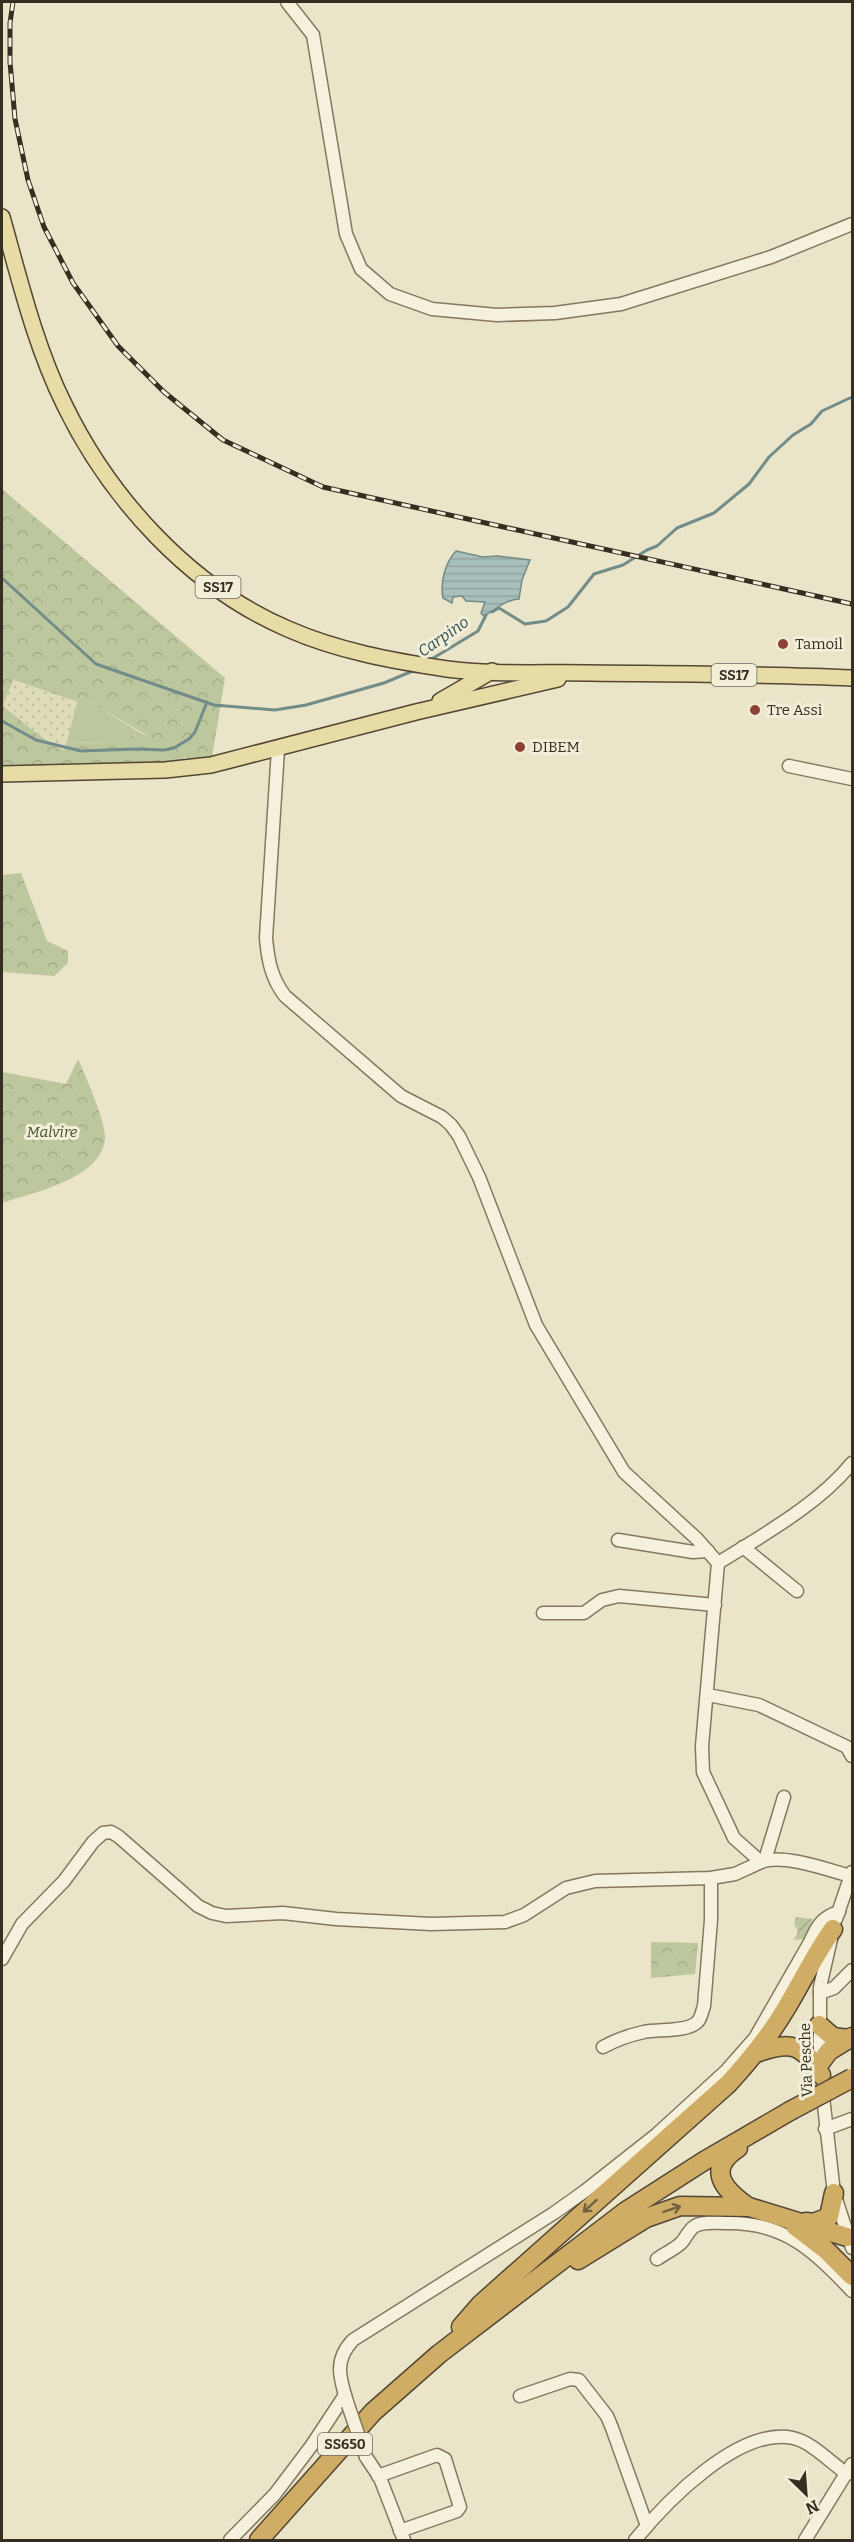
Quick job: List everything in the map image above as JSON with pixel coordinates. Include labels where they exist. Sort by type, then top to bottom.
[{"type":"highway","points":[[438,2354],[481,2304],[728,2084],[756,2053],[785,2010],[836,1920]]},
{"type":"highway","points":[[819,2025],[833,2037],[850,2038]]},
{"type":"highway","points":[[756,2053],[776,2046],[799,2048],[807,2053],[821,2069],[829,2051],[850,2038]]},
{"type":"highway","name":"SS650","points":[[259,2541],[373,2412],[438,2354],[626,2211],[704,2161],[852,2078]]},
{"type":"highway","points":[[790,2111],[725,2157],[720,2168],[721,2179],[728,2193],[749,2207],[850,2242]]},
{"type":"highway","points":[[789,2221],[813,2223],[825,2220],[832,2211],[834,2193]]},
{"type":"highway","points":[[494,2311],[646,2218],[680,2206],[749,2207]]},
{"type":"highway","points":[[789,2221],[852,2276]]},
{"type":"highway","points":[[810,2237],[827,2244],[850,2242]]},
{"type":"main road","name":"SS17","points":[[2,217],[24,299],[48,369],[64,405],[88,448],[142,522],[204,579],[243,605],[287,628],[365,655],[450,669],[852,678]]},
{"type":"main road","points":[[450,669],[459,677],[459,685],[454,695]]},
{"type":"main road","points":[[416,712],[454,695],[492,671],[497,678],[497,687],[492,695]]},
{"type":"main road","points":[[2,774],[181,769],[211,765],[555,679],[615,673]]},
{"type":"street","points":[[287,2],[313,34],[346,234],[361,268],[390,294],[432,309],[497,315],[555,313],[621,304],[771,257],[852,224]]},
{"type":"street","points":[[278,749],[266,911],[268,961],[274,982],[285,996],[401,1096],[442,1117],[455,1131],[489,1202],[536,1325],[555,1360],[624,1472],[718,1563],[702,1746],[703,1772],[734,1838],[763,1861]]},
{"type":"street","points":[[789,766],[852,779]]},
{"type":"street","points":[[718,1563],[786,1520],[841,1476],[852,1463]]},
{"type":"street","points":[[618,1540],[693,1552],[708,1551]]},
{"type":"street","points":[[743,1547],[797,1591]]},
{"type":"street","points":[[543,1613],[584,1612],[602,1600],[619,1596],[715,1605]]},
{"type":"street","points":[[708,1695],[766,1708],[847,1747],[852,1756]]},
{"type":"street","points":[[763,1861],[784,1797]]},
{"type":"street","points":[[2,1959],[22,1924],[64,1881],[93,1842],[103,1833],[111,1832],[198,1906],[212,1913],[226,1916],[282,1913],[336,1919],[431,1924],[505,1922],[524,1915],[566,1887],[595,1881],[711,1878],[735,1874],[763,1861],[815,1866],[851,1874]]},
{"type":"street","name":"Via Pesche","points":[[850,2242],[834,2193],[825,2129],[819,2025],[820,1993],[836,1920],[851,1874]]},
{"type":"street","points":[[603,2047],[645,2031],[696,2024],[704,2006],[710,1931],[711,1878]]},
{"type":"street","points":[[378,2476],[437,2455],[445,2459],[460,2506],[457,2511],[402,2536],[378,2476],[366,2457],[347,2400],[339,2363],[341,2355],[353,2340],[585,2192],[656,2135],[719,2078],[754,2038],[817,1926],[824,1918],[836,1920]]},
{"type":"street","points":[[820,1993],[834,1988],[852,1970]]},
{"type":"street","points":[[825,2129],[852,2119]]},
{"type":"street","points":[[657,2259],[681,2244],[696,2226],[704,2223],[753,2223],[776,2229],[792,2237],[815,2254],[852,2291]]},
{"type":"street","points":[[520,2396],[570,2379],[579,2380],[607,2416],[634,2483],[647,2526]]},
{"type":"street","points":[[230,2541],[275,2494],[347,2400]]},
{"type":"street","points":[[636,2541],[647,2526],[713,2462],[737,2449],[779,2437],[793,2438],[804,2443],[849,2469],[806,2541]]},
{"type":"shaded area","points":[[11,680],[78,702],[65,749],[40,736],[3,706]]},
{"type":"green space","points":[[2,489],[225,678],[211,764],[200,767],[184,757],[181,769],[2,770]],"holes":[[[13,680],[78,702],[80,696],[153,739],[139,732],[104,742],[67,741],[64,750],[40,736],[3,706]]]},
{"type":"green space","points":[[79,695],[139,732],[104,742],[67,741]]},
{"type":"green space","points":[[21,873],[47,941],[68,951],[68,963],[54,976],[2,972],[2,875]]},
{"type":"green space","name":"Malvire","points":[[78,1059],[102,1121],[105,1138],[101,1152],[80,1174],[48,1188],[2,1203],[2,1072],[66,1084]]},
{"type":"green space","points":[[796,1917],[813,1919],[806,1939],[794,1940],[798,1931],[794,1924]]},
{"type":"green space","points":[[651,1942],[698,1943],[695,1974],[651,1978]]},
{"type":"water","points":[[456,551],[483,557],[497,556],[530,560],[522,580],[519,599],[505,603],[484,616],[481,613],[485,602],[466,601],[462,596],[453,597],[452,603],[443,598],[444,573]]},
{"type":"waterway","name":"Carpino","points":[[492,612],[499,608],[525,624],[546,621],[568,607],[594,574],[623,565],[657,546],[677,528],[714,513],[749,484],[769,457],[793,435],[811,424],[822,411],[852,397]]},
{"type":"waterway","name":"Carpino","points":[[2,578],[96,664],[214,705],[275,710],[306,705],[384,683],[415,670]]},
{"type":"waterway","name":"Carpino","points":[[430,660],[478,631],[486,615]]},
{"type":"waterway","points":[[2,721],[36,740],[81,751],[164,750],[174,748],[189,739],[195,732],[207,702]]},
{"type":"railway","points":[[13,2],[10,23],[10,62],[15,119],[28,180],[44,227],[73,283],[118,346],[164,392],[223,440],[323,487],[852,604]]},
{"type":"place","name":"Tamoil","points":[[783,644]]},
{"type":"place","name":"Tre Assi","points":[[755,710]]},
{"type":"place","name":"DIBEM","points":[[520,747]]}]
